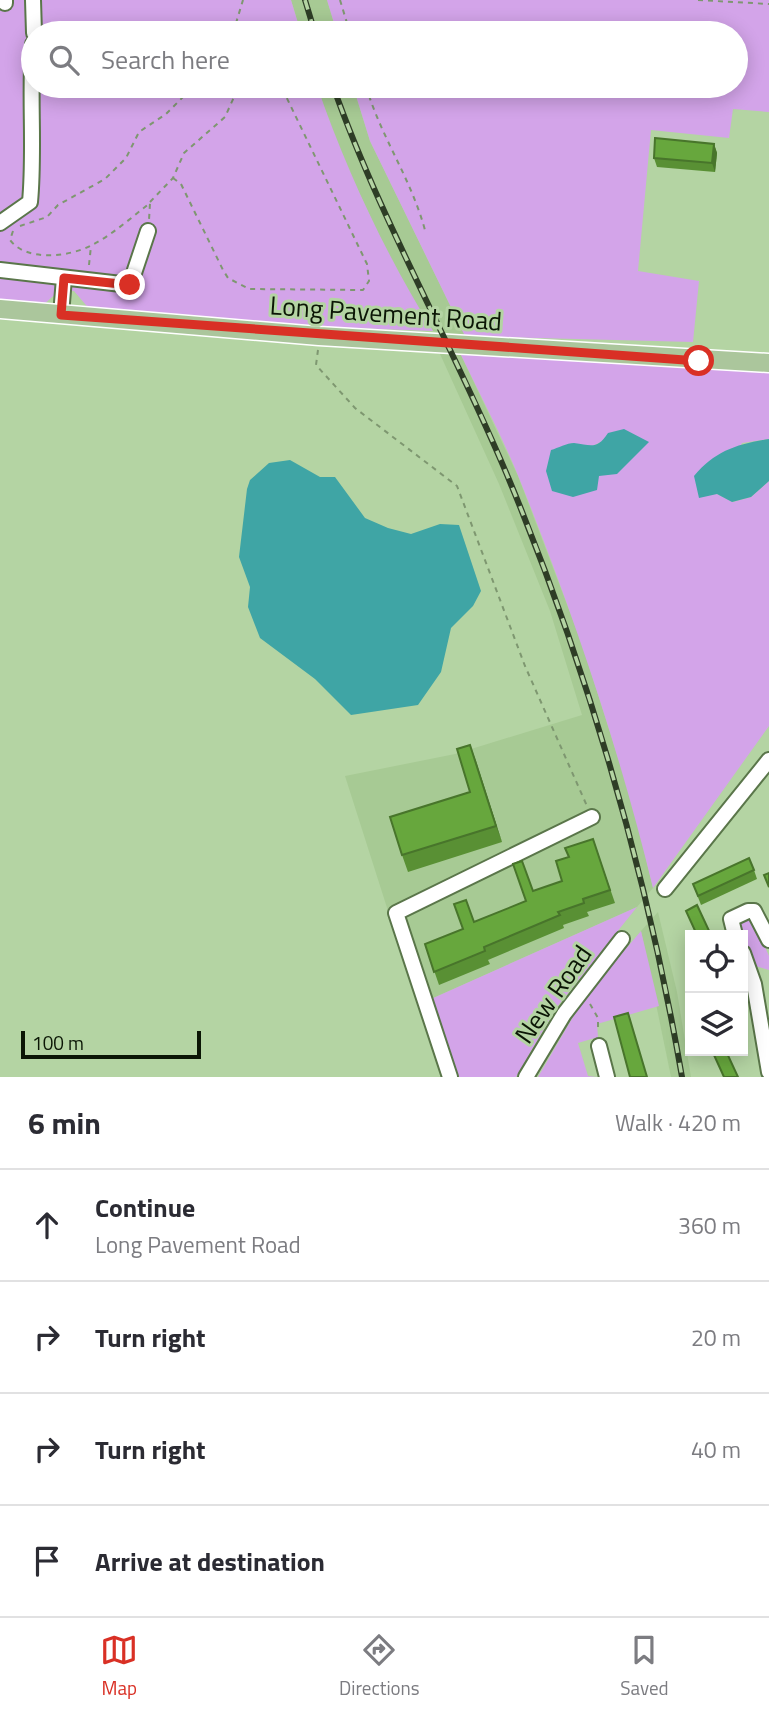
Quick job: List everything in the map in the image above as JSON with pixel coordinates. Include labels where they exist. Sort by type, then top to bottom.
[{"type":"main road","name":"Long Pavement Road","points":[[0,310],[319,336],[769,363]]},
{"type":"street","points":[[33,0],[34,21]]},
{"type":"street","points":[[0,223],[30,202],[32,177],[29,98]]},
{"type":"street","points":[[0,271],[130,285],[148,231]]},
{"type":"street","points":[[61,315],[64,278]]},
{"type":"street","points":[[666,889],[769,760]]},
{"type":"street","points":[[450,1077],[396,913],[592,817]]},
{"type":"street","points":[[734,930],[731,919],[754,911],[769,940]]},
{"type":"street","name":"New Road","points":[[527,1077],[577,996],[622,939]]},
{"type":"street","points":[[748,967],[764,1010],[769,1072]]},
{"type":"street","points":[[599,1046],[607,1077]]},
{"type":"path","points":[[237,21],[243,0]]},
{"type":"path","points":[[340,0],[346,21]]},
{"type":"path","points":[[698,0],[769,4]]},
{"type":"path","points":[[182,98],[166,114],[139,132],[126,158],[105,179],[58,205],[47,217],[19,226],[12,232],[10,240],[17,249],[27,254],[74,251],[91,246],[150,203],[173,178],[184,153],[225,117],[234,98]]},
{"type":"path","points":[[173,178],[181,184],[223,270],[236,283],[249,289],[363,290],[369,281],[367,264],[287,98]]},
{"type":"path","points":[[371,98],[417,198],[426,234]]},
{"type":"path","points":[[148,231],[150,203]]},
{"type":"path","points":[[87,280],[91,246]]},
{"type":"path","points":[[319,336],[316,365],[355,408],[457,486],[525,666],[592,817]]},
{"type":"path","points":[[577,996],[592,1005],[598,1018],[599,1046]]},
{"type":"shaded area","points":[[0,0],[291,0],[297,21],[21,21],[21,98],[322,98],[368,212],[433,331],[273,325],[91,311],[74,291],[60,290],[42,306],[0,300]]},
{"type":"shaded area","points":[[291,0],[327,0],[333,21],[297,21]]},
{"type":"shaded area","points":[[327,0],[769,0],[769,112],[733,109],[729,138],[651,130],[638,271],[699,281],[693,342],[465,336],[370,141],[357,98],[748,98],[748,21],[333,21]]},
{"type":"shaded area","points":[[321,98],[357,98],[370,141],[465,336],[433,331],[397,273],[339,150]]},
{"type":"shaded area","points":[[460,353],[518,476],[582,644],[633,805],[653,888],[637,907],[431,999],[459,1077],[441,1077],[345,776],[455,754],[582,715],[550,611],[499,484],[440,354]]},
{"type":"shaded area","points":[[460,353],[769,372],[769,439],[742,443],[717,494],[733,502],[751,497],[769,481],[769,726],[653,888],[610,732],[558,579],[519,478]],"holes":[[[624,430],[634,435],[599,476],[571,443],[589,448]]]},
{"type":"shaded area","points":[[637,907],[556,1008],[516,1077],[459,1077],[431,999]]},
{"type":"shaded area","points":[[658,912],[677,992],[685,1056],[688,1056],[691,1077],[671,1077],[641,931]]},
{"type":"shaded area","points":[[752,918],[769,956],[769,970],[755,966],[748,952],[748,930],[738,930],[737,925]]},
{"type":"shaded area","points":[[641,931],[659,1006],[597,1024],[598,1037],[578,1043],[588,1076],[596,1077],[538,1077],[584,998]]},
{"type":"water","points":[[624,429],[649,442],[617,474],[599,476],[597,490],[573,497],[552,491],[546,471],[551,450],[571,443],[597,444],[608,433]]},
{"type":"water","points":[[769,439],[769,481],[751,497],[732,502],[717,494],[699,498],[694,476],[710,460],[737,446]]},
{"type":"water","points":[[290,460],[320,477],[335,477],[365,518],[388,528],[411,534],[440,524],[459,525],[481,591],[473,606],[451,628],[441,672],[418,705],[351,715],[315,679],[260,638],[248,607],[250,587],[239,557],[247,489],[250,480],[269,463]]},
{"type":"building","points":[[655,138],[714,144],[712,163],[654,158]]},
{"type":"building","points":[[470,745],[496,826],[402,855],[390,817],[470,792],[457,749]]},
{"type":"building","points":[[593,839],[610,890],[583,899],[584,903],[558,912],[560,915],[484,947],[485,951],[434,972],[425,944],[463,929],[454,904],[466,900],[474,922],[526,901],[513,864],[522,861],[533,891],[562,881],[556,861],[569,857],[565,848]]},
{"type":"building","points":[[749,858],[754,870],[698,896],[693,884]]},
{"type":"building","points":[[769,873],[769,887],[764,875]]},
{"type":"building","points":[[697,905],[709,930],[695,930],[686,911]]},
{"type":"building","points":[[628,1013],[647,1077],[630,1077],[614,1017]]},
{"type":"building","points":[[714,1056],[728,1056],[738,1077],[724,1077]]},
{"type":"railway","points":[[305,0],[311,21]]},
{"type":"railway","points":[[337,98],[373,187],[489,432],[539,554],[565,627],[590,701],[633,850],[668,1001],[682,1077]]},
{"type":"route","points":[[130,285],[64,278],[61,315],[319,336],[699,361]]}]
